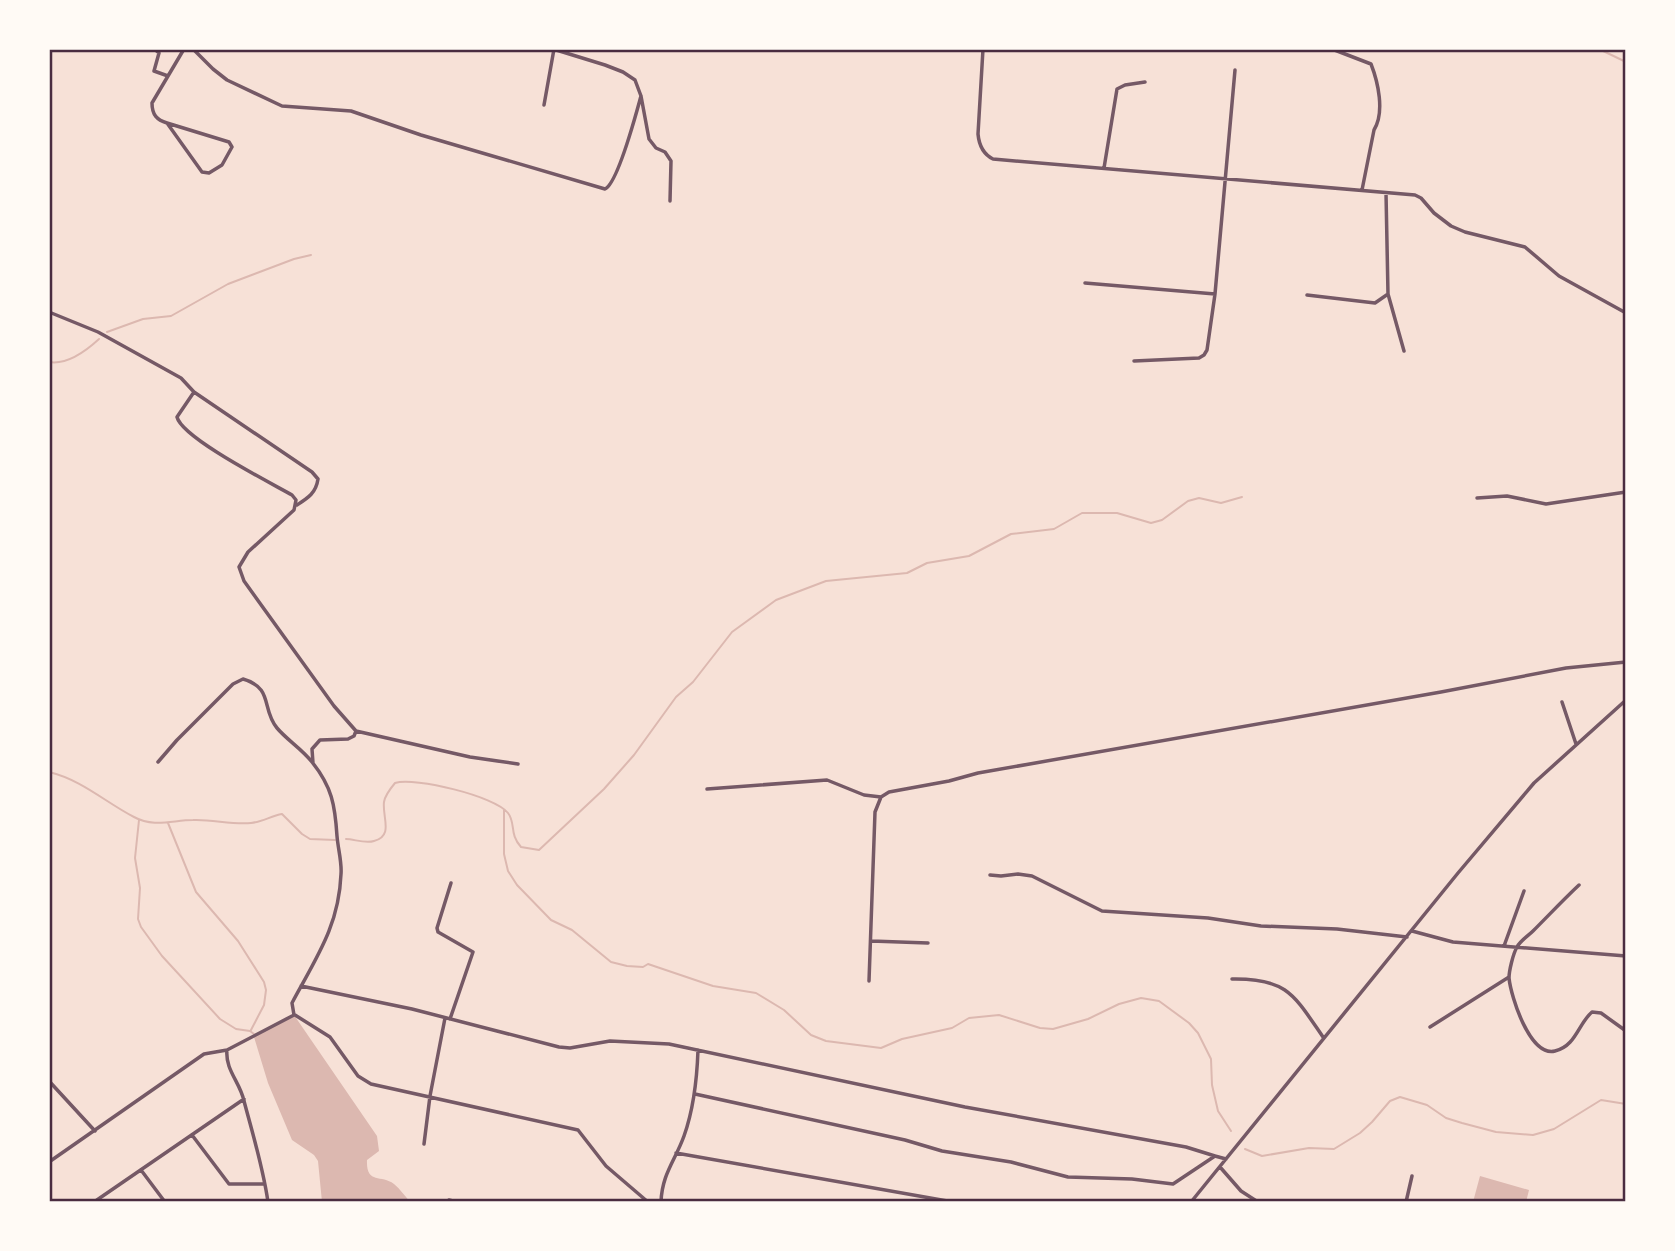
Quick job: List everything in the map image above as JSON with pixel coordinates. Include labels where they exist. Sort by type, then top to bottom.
[{"type":"street","points":[[154,49],[159,53],[154,71],[168,76]]},
{"type":"street","points":[[167,122],[202,173],[209,173],[226,160],[232,148],[229,142],[156,118],[152,108],[152,103],[184,49]]},
{"type":"street","points":[[193,49],[227,80],[282,106],[351,111],[432,139],[605,189],[610,186],[619,164],[641,96]]},
{"type":"street","points":[[544,105],[553,49],[623,72],[635,80],[641,96],[649,139],[656,148],[665,152],[671,161],[670,201]]},
{"type":"street","points":[[983,49],[978,134],[980,146],[986,155],[993,159],[1421,198],[1451,226],[1525,247],[1559,276],[1626,313]]},
{"type":"street","points":[[1332,49],[1365,60],[1371,64],[1374,73],[1380,121],[1374,130],[1362,191]]},
{"type":"street","points":[[1135,361],[1199,358],[1207,349],[1215,294],[1235,70]]},
{"type":"street","points":[[1104,168],[1117,89],[1145,82]]},
{"type":"street","points":[[1386,193],[1388,294],[1404,351]]},
{"type":"street","points":[[1085,283],[1215,294]]},
{"type":"street","points":[[1307,295],[1375,303],[1388,294]]},
{"type":"street","points":[[49,312],[98,332],[181,378],[194,392],[312,472],[318,479],[317,488],[311,496],[297,505],[284,521],[247,552],[239,567],[310,672],[356,731],[470,757],[518,764]]},
{"type":"street","points":[[194,392],[177,417],[181,426],[219,453],[292,495],[297,505]]},
{"type":"street","points":[[1477,498],[1516,496],[1546,504],[1626,492]]},
{"type":"street","points":[[707,789],[827,780],[864,795],[881,797],[897,789],[949,781],[978,773],[1566,668],[1626,662]]},
{"type":"street","points":[[158,762],[233,684],[243,678],[260,688],[266,696],[275,726],[313,763],[333,797],[336,808],[342,871],[340,897],[331,931],[292,1003],[294,1015],[330,1037],[363,1080],[578,1130],[606,1166],[648,1202]]},
{"type":"street","points":[[1191,1202],[1534,783],[1626,700]]},
{"type":"street","points":[[1562,702],[1576,744]]},
{"type":"street","points":[[313,763],[312,749],[320,740],[348,739],[354,736],[356,731]]},
{"type":"street","points":[[869,981],[875,812],[881,797]]},
{"type":"street","points":[[990,875],[1032,876],[1102,911],[1407,936]]},
{"type":"street","points":[[424,1144],[430,1096],[447,1019],[474,952],[438,932],[451,883]]},
{"type":"street","points":[[1579,885],[1517,947],[1509,977],[1523,1023],[1535,1042],[1546,1050],[1553,1051],[1577,1036],[1592,1012],[1601,1013],[1626,1031]]},
{"type":"street","points":[[1504,946],[1524,891]]},
{"type":"street","points":[[1412,931],[1437,939],[1626,956]]},
{"type":"street","points":[[871,941],[928,943]]},
{"type":"street","points":[[1430,1027],[1509,977]]},
{"type":"street","points":[[1231,979],[1252,978],[1282,987],[1296,998],[1324,1038]]},
{"type":"street","points":[[301,986],[369,999],[559,1047],[570,1048],[610,1041],[669,1044],[965,1107],[1186,1147],[1226,1159]]},
{"type":"street","points":[[49,1161],[95,1132],[205,1054],[227,1050],[294,1015]]},
{"type":"street","points":[[227,1050],[228,1068],[244,1099],[268,1202]]},
{"type":"street","points":[[661,1202],[662,1184],[688,1125],[695,1094],[698,1050]]},
{"type":"street","points":[[49,1081],[95,1132]]},
{"type":"street","points":[[695,1094],[905,1140],[942,1152],[1011,1162],[1075,1178],[1173,1184],[1215,1156]]},
{"type":"street","points":[[94,1202],[244,1099]]},
{"type":"street","points":[[192,1135],[229,1184],[265,1184]]},
{"type":"street","points":[[676,1153],[953,1202]]},
{"type":"street","points":[[1220,1167],[1241,1191],[1258,1202]]},
{"type":"street","points":[[141,1170],[165,1202]]},
{"type":"street","points":[[1406,1202],[1412,1176]]},
{"type":"street","points":[[449,1200],[457,1202]]},
{"type":"shaded area","points":[[294,1015],[377,1136],[379,1151],[367,1160],[369,1173],[375,1178],[394,1184],[410,1202],[322,1202],[318,1161],[314,1155],[292,1140],[268,1083],[254,1037]]},
{"type":"shaded area","points":[[1480,1176],[1529,1190],[1526,1202],[1473,1202]]},
{"type":"waterway","points":[[1599,49],[1626,62]]},
{"type":"waterway","points":[[107,332],[143,319],[171,316],[228,284],[311,255]]},
{"type":"waterway","points":[[49,362],[69,359],[99,339]]},
{"type":"waterway","points":[[346,839],[367,842],[380,839],[384,835],[386,825],[385,797],[395,783],[405,782],[436,785],[488,800],[508,813],[515,838],[521,847],[539,850],[604,789],[634,755],[676,697],[693,682],[732,632],[776,600],[826,581],[907,573],[927,563],[969,556],[1011,534],[1054,529],[1082,513],[1117,513],[1151,523],[1162,520],[1188,501],[1199,498],[1221,503],[1242,497]]},
{"type":"waterway","points":[[49,772],[72,780],[134,817],[149,822],[200,820],[251,823],[282,814],[310,839],[335,840]]},
{"type":"waterway","points":[[504,810],[504,854],[508,871],[517,885],[551,920],[572,930],[611,962],[643,967],[648,964],[713,986],[756,993],[784,1010],[811,1035],[826,1041],[881,1048],[902,1039],[952,1028],[969,1018],[999,1015],[1040,1028],[1053,1029],[1088,1019],[1119,1004],[1141,998],[1159,1001],[1198,1033],[1211,1059],[1212,1085],[1218,1111],[1231,1131]]},
{"type":"waterway","points":[[139,820],[135,858],[140,888],[138,919],[141,927],[162,956],[220,1019],[236,1029],[254,1034]]},
{"type":"waterway","points":[[168,823],[196,892],[238,941],[264,982],[264,1005],[251,1030]]},
{"type":"waterway","points":[[1245,1149],[1262,1156],[1309,1148],[1334,1149],[1360,1133],[1390,1101],[1400,1097],[1427,1105],[1446,1118],[1462,1123],[1496,1132],[1533,1135],[1554,1129],[1601,1100],[1626,1104]]}]
